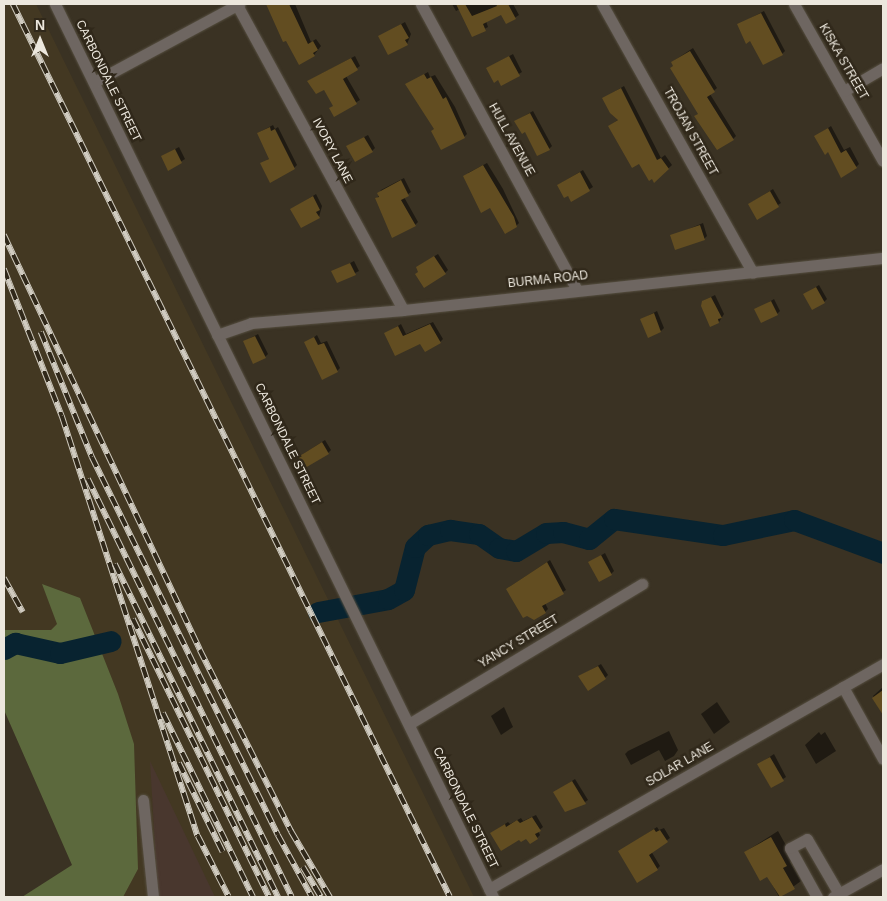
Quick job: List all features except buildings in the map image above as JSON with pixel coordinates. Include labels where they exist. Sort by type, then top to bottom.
[{"type":"street","name":"CARBONDALE STREET","points":[[55,4],[491,893]]},
{"type":"street","points":[[94,82],[238,4]]},
{"type":"street","name":"IVORY LANE","points":[[238,4],[403,310]]},
{"type":"street","name":"HULL AVENUE","points":[[421,4],[576,290]]},
{"type":"street","name":"TROJAN STREET","points":[[602,4],[753,273]]},
{"type":"street","name":"KISKA STREET","points":[[794,4],[883,161]]},
{"type":"street","points":[[844,91],[883,68]]},
{"type":"street","name":"BURMA ROAD","points":[[217,334],[251,323],[403,310],[883,258]]},
{"type":"street","name":"YANCY STREET","points":[[409,724],[642,584]]},
{"type":"street","name":"SOLAR LANE","points":[[491,893],[883,664]]},
{"type":"street","points":[[843,687],[883,759]]},
{"type":"street","points":[[143,800],[153,897]]},
{"type":"street","points":[[817,897],[790,848],[807,839],[836,896],[883,868]]},
{"type":"shaded area","points":[[4,4],[36,4],[474,897],[67,897],[121,868],[4,651]]},
{"type":"shaded area","points":[[150,761],[215,897],[158,897]]},
{"type":"green space","points":[[42,584],[80,598],[118,694],[134,744],[138,869],[123,897],[22,897],[72,865],[4,710],[4,630],[51,630],[57,624]]},
{"type":"waterway","points":[[318,612],[388,599],[404,590],[415,547],[428,535],[450,530],[479,534],[499,548],[516,551],[546,533],[563,532],[589,539],[614,519],[723,535],[794,520],[883,553]]},
{"type":"waterway","points":[[4,649],[15,643],[60,653],[111,641]]},
{"type":"railway","points":[[13,4],[450,897]]},
{"type":"railway","points":[[4,235],[200,650],[291,831],[330,897]]},
{"type":"railway","points":[[4,269],[62,416],[198,836],[229,897]]},
{"type":"railway","points":[[41,332],[92,457],[278,835],[312,897]]},
{"type":"railway","points":[[88,479],[292,897]]},
{"type":"railway","points":[[115,564],[278,897]]},
{"type":"railway","points":[[4,578],[23,612]]},
{"type":"railway","points":[[133,619],[269,897]]},
{"type":"railway","points":[[163,713],[253,897]]},
{"type":"railway","points":[[179,763],[223,852]]},
{"type":"railway","points":[[303,867],[321,897]]}]
